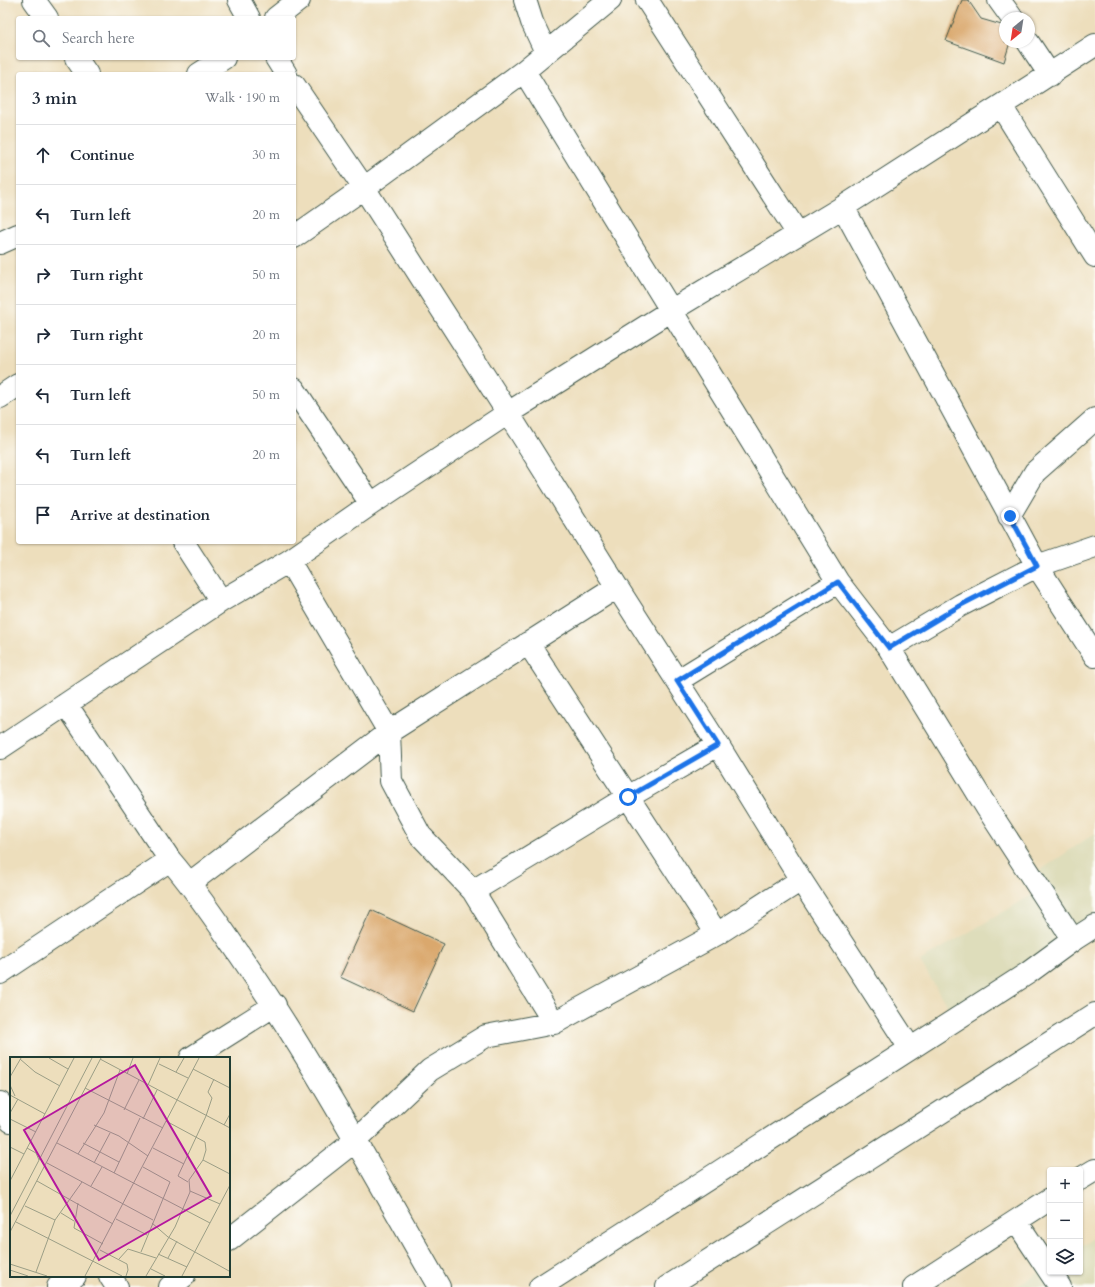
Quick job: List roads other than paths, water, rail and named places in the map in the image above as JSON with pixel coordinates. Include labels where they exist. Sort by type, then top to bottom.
[{"type":"street","points":[[34,0],[46,16]]},
{"type":"street","points":[[238,0],[248,16]]},
{"type":"street","points":[[279,16],[299,0]]},
{"type":"street","points":[[525,0],[532,22],[546,52]]},
{"type":"street","points":[[296,236],[364,188],[524,71],[610,0]]},
{"type":"street","points":[[647,0],[798,234]]},
{"type":"street","points":[[999,0],[1008,12]]},
{"type":"street","points":[[3,741],[66,704],[221,601],[289,561],[371,504],[508,413],[672,310],[843,207],[1095,45]]},
{"type":"street","points":[[1032,48],[1050,75]]},
{"type":"street","points":[[77,60],[86,72]]},
{"type":"street","points":[[202,72],[221,60]]},
{"type":"street","points":[[277,60],[285,72]]},
{"type":"street","points":[[524,71],[838,582],[889,648],[987,808],[1073,940]]},
{"type":"street","points":[[296,88],[364,188],[508,413],[718,745],[801,880],[910,1048]]},
{"type":"street","points":[[1001,106],[1095,256]]},
{"type":"street","points":[[843,207],[1037,566],[1095,656]]},
{"type":"street","points":[[0,243],[16,236]]},
{"type":"street","points":[[0,397],[16,385]]},
{"type":"street","points":[[296,392],[371,504]]},
{"type":"street","points":[[1010,516],[1035,472],[1095,419]]},
{"type":"street","points":[[184,544],[221,601]]},
{"type":"street","points":[[889,648],[961,605],[1037,566],[1095,546]]},
{"type":"street","points":[[289,561],[389,732],[391,781],[420,835],[473,892],[554,1022]]},
{"type":"street","points":[[677,681],[838,582]]},
{"type":"street","points":[[190,883],[389,732],[617,587]]},
{"type":"street","points":[[528,643],[717,934]]},
{"type":"street","points":[[66,704],[170,860],[190,883],[275,1005],[356,1140],[438,1287]]},
{"type":"street","points":[[473,892],[628,797],[718,745]]},
{"type":"street","points":[[0,973],[170,860]]},
{"type":"street","points":[[230,1239],[356,1140],[430,1070],[486,1036],[554,1022],[717,934],[801,880]]},
{"type":"street","points":[[540,1287],[1028,973],[1095,926]]},
{"type":"street","points":[[193,1057],[275,1005]]},
{"type":"street","points":[[667,1287],[1095,1014]]},
{"type":"street","points":[[0,1103],[10,1119]]},
{"type":"street","points":[[1083,1177],[1095,1170]]},
{"type":"street","points":[[914,1287],[1047,1201]]},
{"type":"street","points":[[1016,1221],[1060,1287]]},
{"type":"street","points":[[58,1287],[73,1277]]},
{"type":"street","points":[[111,1277],[117,1287]]},
{"type":"street","points":[[170,1287],[183,1277]]}]
